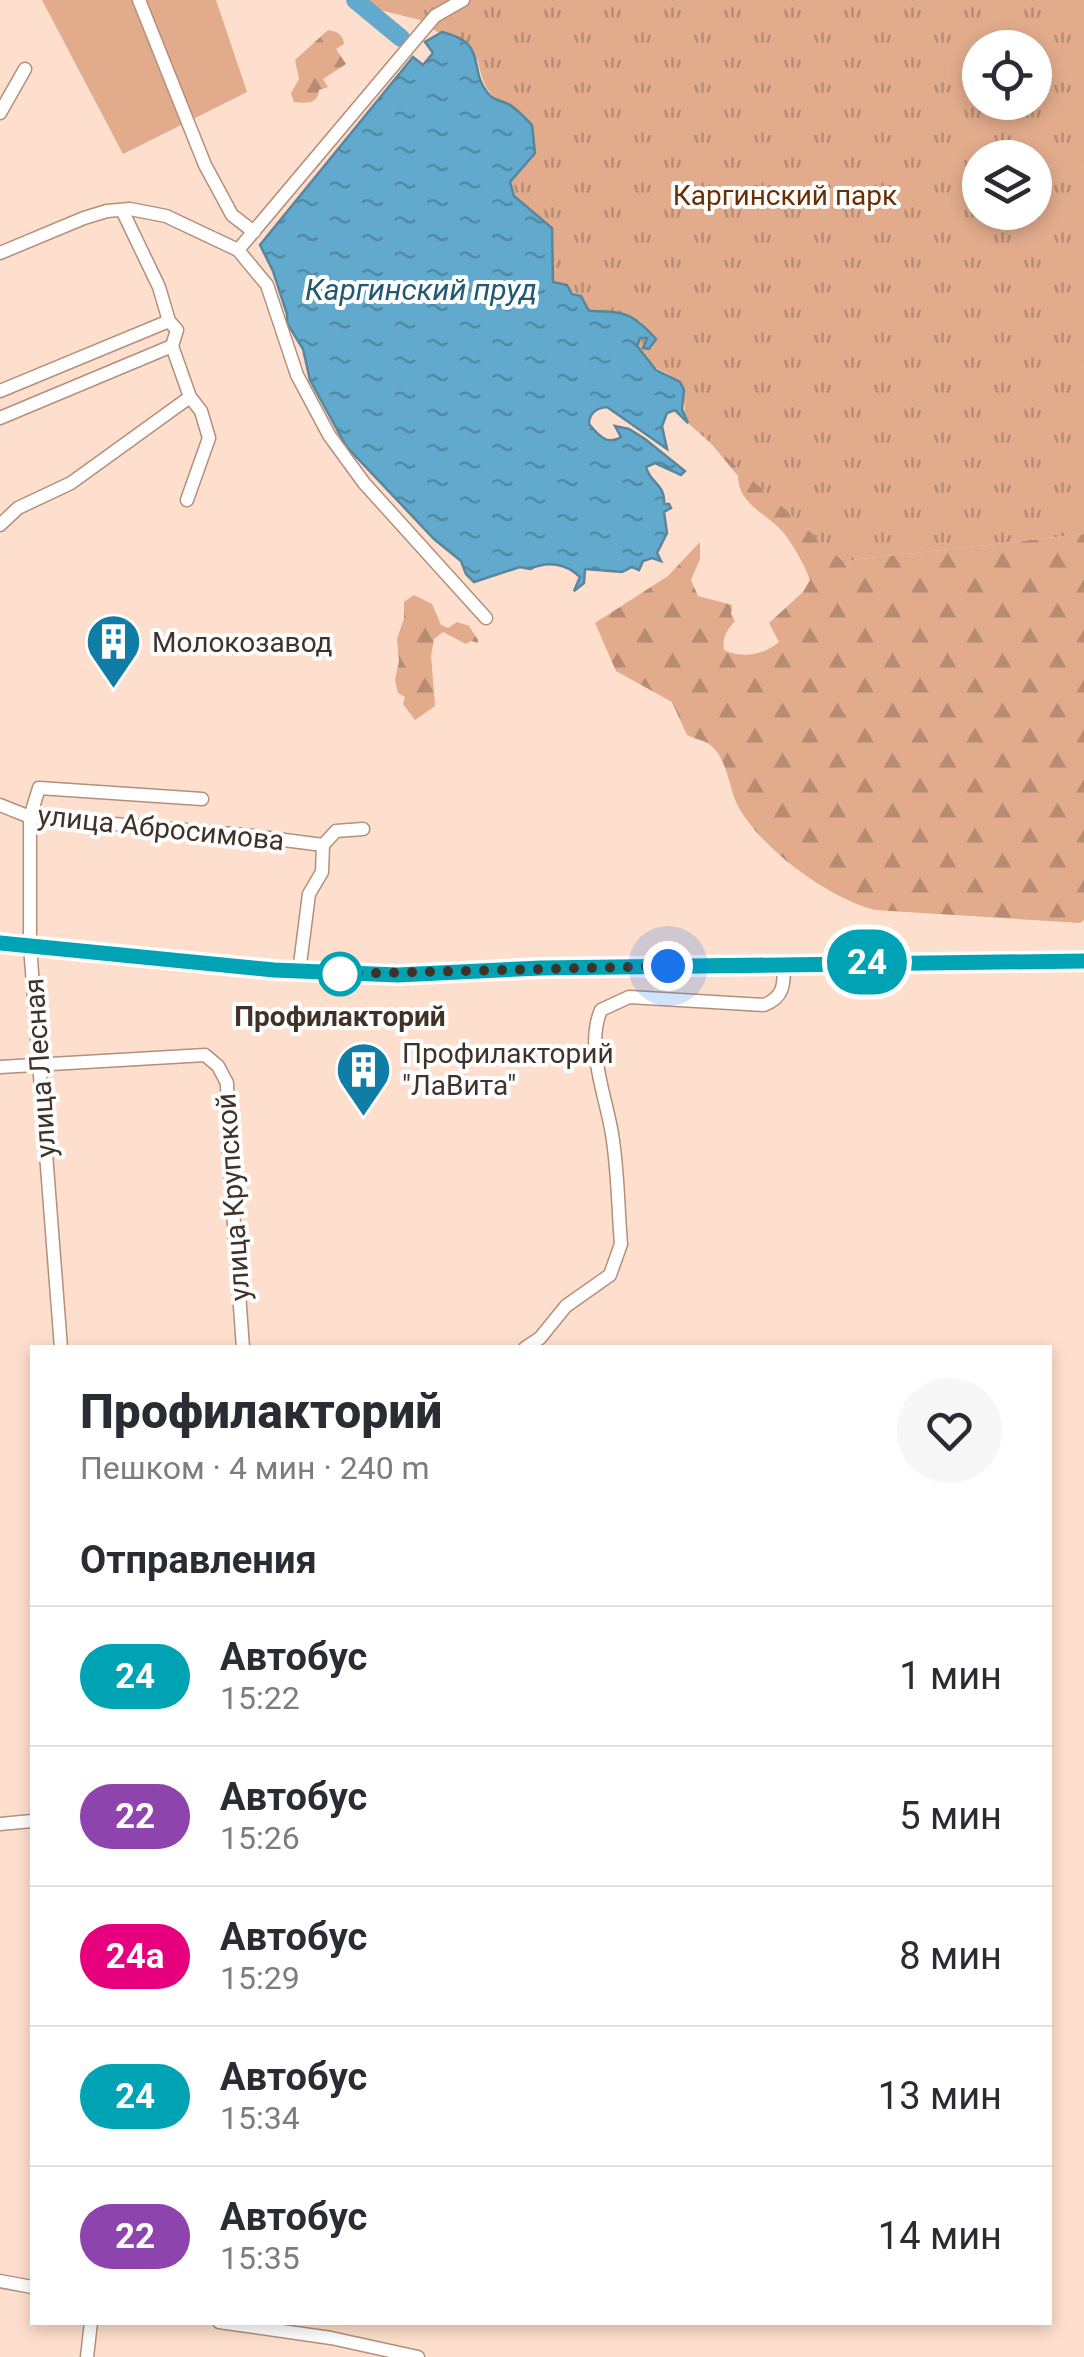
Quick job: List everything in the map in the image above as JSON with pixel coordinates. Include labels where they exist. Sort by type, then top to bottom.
[{"type":"main road","points":[[0,943],[299,972],[398,975],[784,963],[1084,960]]},
{"type":"street","points":[[140,0],[205,165],[232,215],[254,232]]},
{"type":"street","points":[[238,250],[435,16],[464,0]]},
{"type":"street","points":[[0,113],[25,69]]},
{"type":"street","points":[[122,210],[176,330],[172,346],[209,438],[187,500]]},
{"type":"street","points":[[0,252],[84,218],[122,210],[148,210],[166,216],[238,250],[267,285],[304,393],[328,435],[364,483],[486,618]]},
{"type":"street","points":[[0,391],[169,321]]},
{"type":"street","points":[[0,418],[172,346]]},
{"type":"street","points":[[0,525],[18,508],[71,483],[190,397]]},
{"type":"street","name":"улица Лесная","points":[[62,1345],[30,946],[30,817],[39,788],[202,798]]},
{"type":"street","name":"улица Абросимова","points":[[0,806],[30,817],[323,845]]},
{"type":"street","points":[[299,972],[309,894],[322,872],[323,845],[336,831],[363,829]]},
{"type":"street","points":[[530,1345],[566,1306],[610,1274],[620,1251],[612,1136],[596,1048],[596,1021],[601,1010],[628,997],[769,1004],[784,988],[784,963]]},
{"type":"street","name":"улица Крупской","points":[[40,1064],[205,1055],[218,1066],[227,1083],[243,1345]]},
{"type":"street","points":[[0,1067],[40,1064]]},
{"type":"street","points":[[0,1824],[30,1821]]},
{"type":"street","points":[[0,2281],[30,2287]]},
{"type":"street","points":[[87,2357],[92,2325]]},
{"type":"street","points":[[240,2325],[331,2338],[418,2357]]},
{"type":"green space","points":[[42,0],[216,0],[247,92],[123,154]]},
{"type":"green space","name":"Каргинский парк","points":[[366,0],[1084,0],[1084,534],[843,561],[688,423],[681,386],[640,351],[637,342],[643,337],[648,340],[645,348],[653,347],[654,335],[640,321],[589,311],[579,295],[553,282],[552,228],[514,196],[510,182],[535,153],[532,125],[491,94],[478,60],[420,20],[380,10]]},
{"type":"green space","points":[[328,30],[342,38],[344,44],[336,49],[346,64],[323,79],[328,87],[319,90],[314,101],[294,102],[291,93],[299,79],[295,60]]},
{"type":"green space","points":[[705,436],[843,561],[1084,534],[1084,920],[1080,923],[875,910],[837,895],[780,856],[750,824],[735,800],[716,750],[687,735],[672,702],[616,671],[595,623],[668,576],[700,542],[700,559],[691,580],[698,596],[732,605],[735,621],[724,645],[724,650],[731,653],[753,654],[779,642],[769,623],[803,592],[810,580],[786,535],[748,501],[738,476]]},
{"type":"green space","points":[[414,595],[432,604],[441,625],[448,628],[457,622],[469,626],[478,640],[466,644],[443,632],[434,639],[431,656],[435,706],[415,720],[403,704],[405,697],[398,693],[395,680],[404,602]]},
{"type":"water","name":"Каргинский пруд","points":[[442,32],[466,43],[487,92],[514,108],[532,125],[535,153],[510,182],[514,196],[552,228],[553,282],[567,285],[572,294],[581,296],[589,311],[620,313],[640,323],[656,339],[649,349],[643,348],[647,338],[640,338],[637,346],[656,370],[680,382],[684,390],[682,409],[688,423],[675,410],[667,413],[662,426],[667,449],[607,407],[590,417],[589,424],[602,437],[621,437],[615,426],[629,429],[685,471],[681,475],[655,463],[646,467],[663,492],[664,504],[671,508],[664,512],[667,533],[657,553],[661,561],[652,558],[643,561],[639,570],[632,567],[622,572],[585,569],[584,583],[574,591],[580,577],[556,565],[520,567],[474,582],[461,561],[434,539],[346,446],[310,380],[303,349],[287,323],[273,271],[260,245],[413,57],[423,65],[433,53],[425,42]]},
{"type":"waterway","points":[[355,0],[401,38]]},
{"type":"bus line","name":"24","points":[[0,943],[274,970],[398,975],[784,963],[1084,961]]},
{"type":"place","name":"Молокозавод","points":[[113,691]]},
{"type":"place","name":"Профилакторий","points":[[340,974]]},
{"type":"place","name":"Профилакторий \"ЛаВита\"","points":[[363,1118]]},
{"type":"route","points":[[340,974],[668,966]]}]
